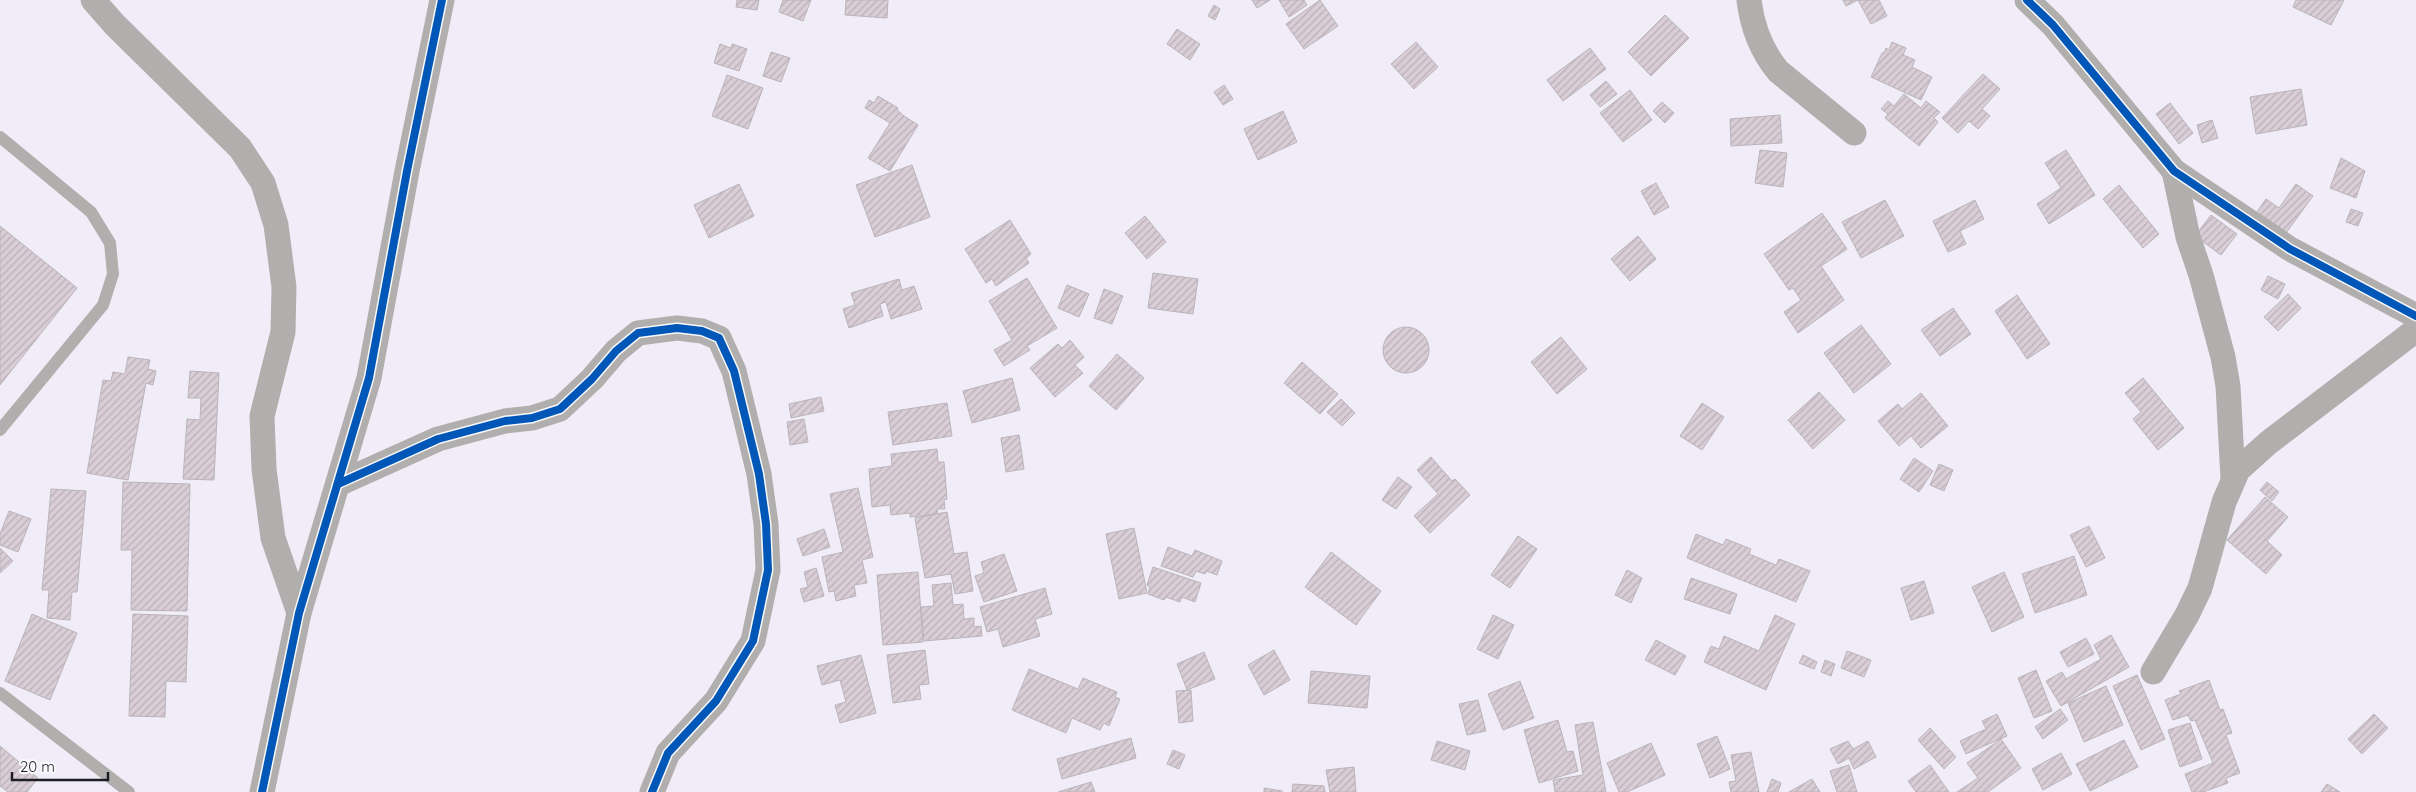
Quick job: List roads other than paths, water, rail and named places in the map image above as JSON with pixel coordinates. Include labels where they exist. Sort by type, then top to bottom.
[{"type":"street","points":[[94,0],[115,25],[240,148],[263,183],[276,225],[284,287],[282,332],[262,416],[264,469],[273,538],[299,613]]},
{"type":"street","points":[[262,792],[299,613],[369,378],[407,171],[442,0]]},
{"type":"street","points":[[1749,0],[1754,28],[1770,60],[1778,71],[1854,133]]},
{"type":"street","points":[[2027,0],[2052,25],[2174,171],[2284,245],[2416,316]]},
{"type":"street","points":[[2174,171],[2188,237],[2201,275],[2223,357],[2228,386],[2233,479]]},
{"type":"street","points":[[338,484],[438,439],[505,421],[532,418],[560,409],[592,379],[616,351],[638,333],[677,328],[702,331],[719,338],[734,370],[755,457],[766,524],[768,570],[753,642],[716,701],[668,752],[652,792]]},
{"type":"street","points":[[2153,672],[2187,615],[2200,588],[2224,502],[2233,479],[2243,465],[2268,443],[2416,330]]},
{"type":"lane","points":[[0,137],[91,212],[110,243],[113,274],[103,305],[0,430]]},
{"type":"lane","points":[[0,693],[130,792]]}]
